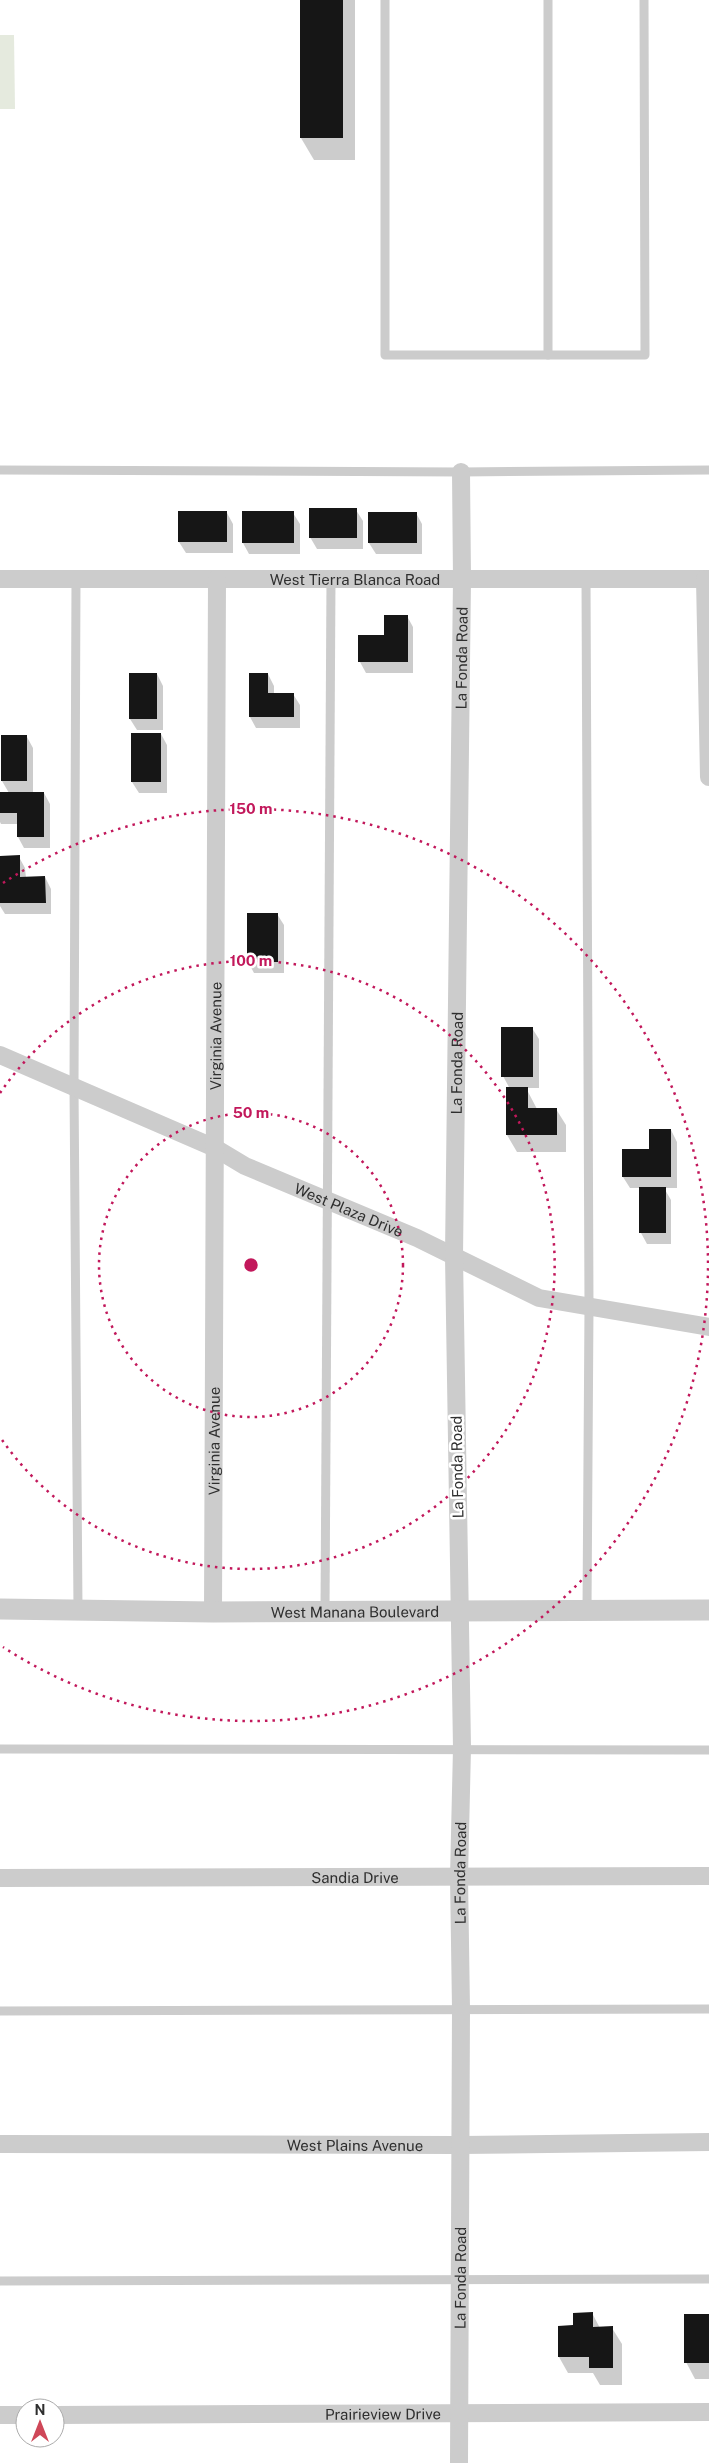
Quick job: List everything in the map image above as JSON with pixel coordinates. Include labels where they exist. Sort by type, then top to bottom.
[{"type":"street","name":"La Fonda Road","points":[[459,2463],[461,2009],[459,1877],[462,1748],[454,1256],[462,579],[461,472]]},
{"type":"street","name":"West Tierra Blanca Road","points":[[0,579],[707,579]]},
{"type":"street","name":"Virginia Avenue","points":[[213,1612],[217,579]]},
{"type":"street","points":[[707,579],[709,777]]},
{"type":"street","name":"West Plaza Drive","points":[[0,1055],[215,1148],[245,1166],[417,1238],[539,1298],[709,1327]]},
{"type":"street","name":"West Manana Boulevard","points":[[0,1609],[213,1612],[709,1610]]},
{"type":"street","name":"Sandia Drive","points":[[0,1878],[709,1876]]},
{"type":"street","name":"West Plains Avenue","points":[[0,2144],[460,2145],[709,2142]]},
{"type":"street","name":"Prairieview Drive","points":[[65,2415],[709,2412]]},
{"type":"street","points":[[0,2415],[15,2415]]},
{"type":"lane","points":[[385,0],[385,355],[645,355],[644,0]]},
{"type":"lane","points":[[548,0],[548,355]]},
{"type":"lane","points":[[0,470],[461,472],[709,470]]},
{"type":"lane","points":[[76,579],[74,1086],[78,1610]]},
{"type":"lane","points":[[325,1611],[331,579]]},
{"type":"lane","points":[[586,579],[587,1610]]},
{"type":"lane","points":[[0,1749],[462,1748],[709,1750]]},
{"type":"lane","points":[[0,2011],[709,2009]]},
{"type":"lane","points":[[0,2281],[709,2279]]},
{"type":"shaded area","points":[[0,35],[14,35],[15,109],[0,109]]},
{"type":"building","points":[[300,0],[343,0],[343,138],[300,138]]},
{"type":"building","points":[[309,508],[357,508],[357,538],[309,538]]},
{"type":"building","points":[[178,511],[227,511],[227,542],[178,542]]},
{"type":"building","points":[[242,511],[294,511],[294,543],[242,543]]},
{"type":"building","points":[[368,512],[417,512],[417,543],[368,543]]},
{"type":"building","points":[[384,615],[408,615],[408,662],[358,662],[358,635],[384,635]]},
{"type":"building","points":[[129,673],[157,673],[157,719],[129,719]]},
{"type":"building","points":[[249,673],[268,673],[268,693],[294,693],[294,717],[249,717]]},
{"type":"building","points":[[131,733],[161,733],[161,782],[131,782]]},
{"type":"building","points":[[1,735],[27,735],[27,781],[1,781]]},
{"type":"building","points":[[0,792],[44,792],[44,837],[17,837],[17,813],[0,813]]},
{"type":"building","points":[[20,855],[20,877],[45,876],[46,903],[0,903],[0,856]]},
{"type":"building","points":[[247,913],[278,913],[278,962],[247,962]]},
{"type":"building","points":[[501,1027],[533,1027],[533,1077],[501,1077]]},
{"type":"building","points":[[506,1087],[528,1087],[528,1108],[557,1108],[557,1135],[506,1135]]},
{"type":"building","points":[[649,1129],[671,1129],[671,1177],[622,1177],[622,1149],[649,1149]]},
{"type":"building","points":[[639,1187],[666,1187],[666,1233],[639,1233]]},
{"type":"building","points":[[593,2312],[593,2327],[613,2326],[613,2368],[589,2368],[589,2357],[558,2357],[558,2326],[573,2325],[573,2313]]},
{"type":"building","points":[[684,2314],[709,2314],[709,2363],[684,2363]]}]
